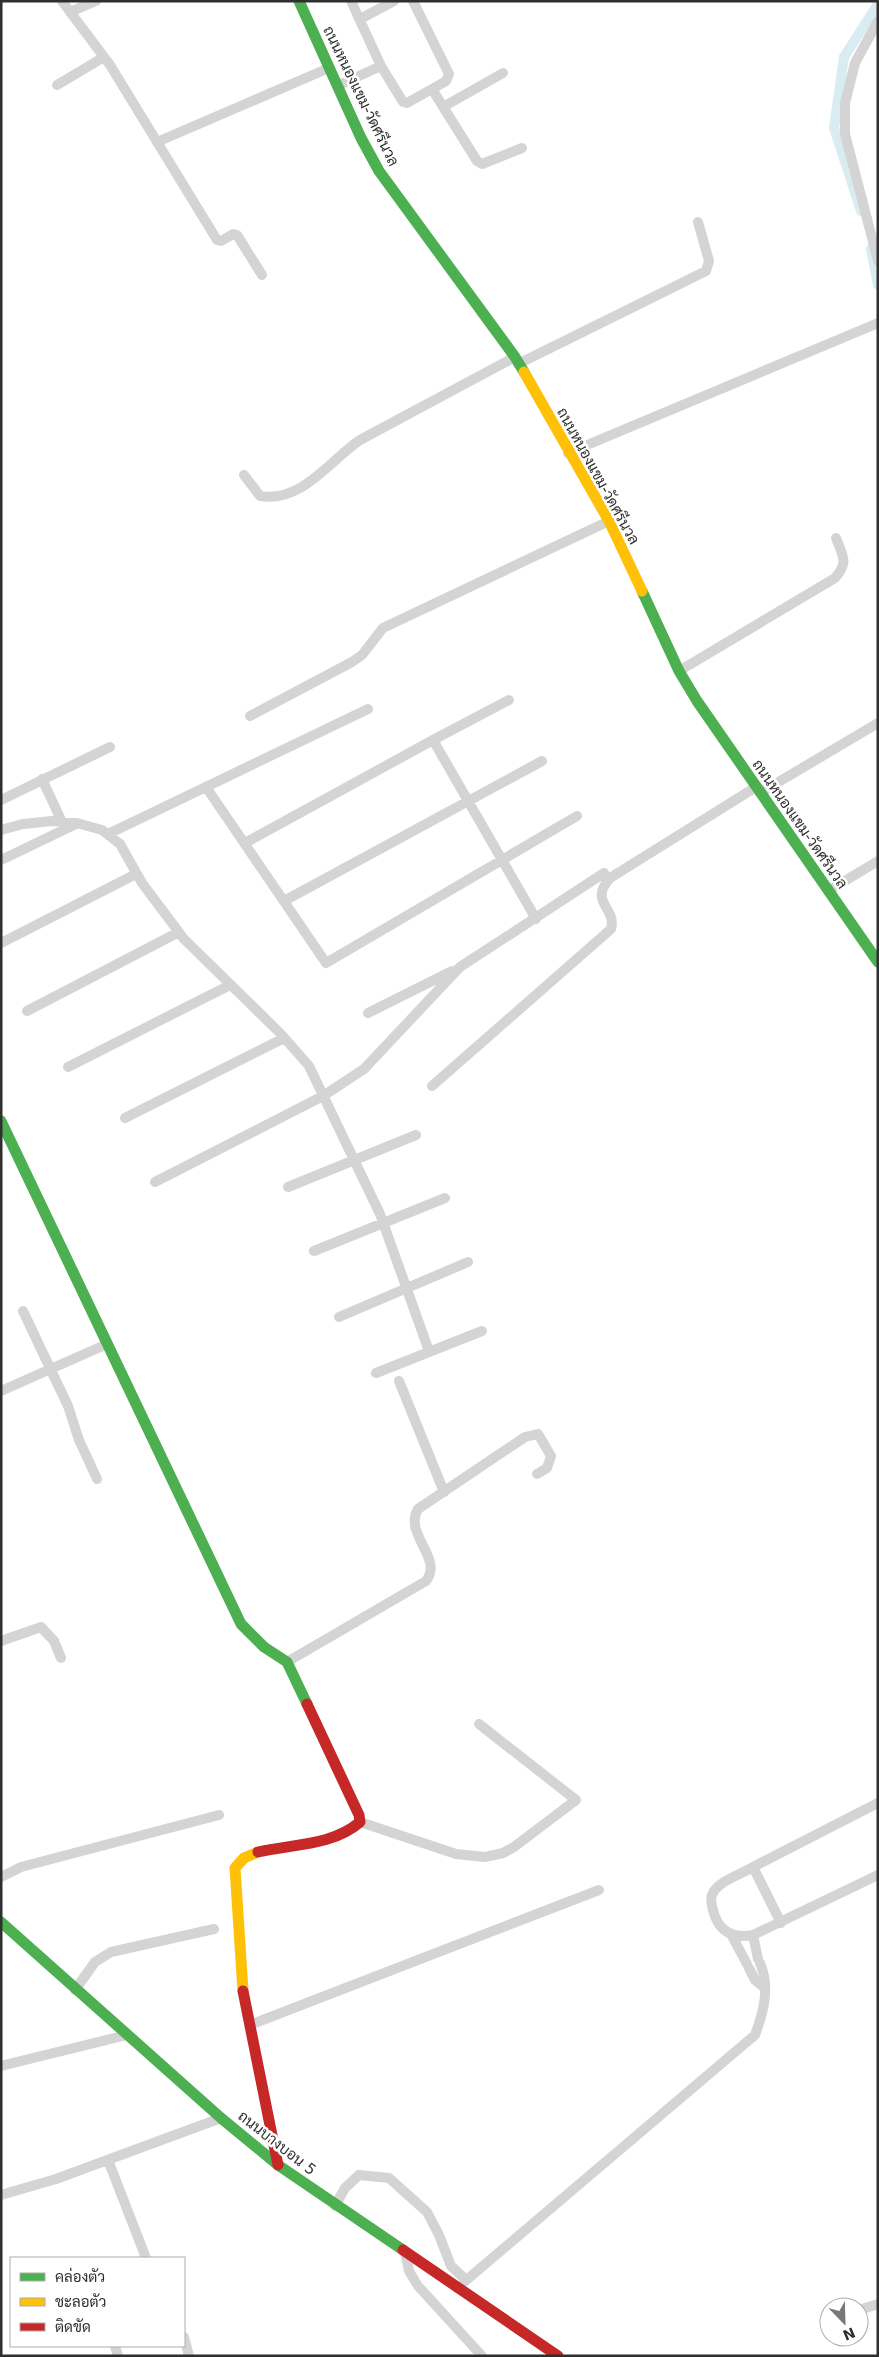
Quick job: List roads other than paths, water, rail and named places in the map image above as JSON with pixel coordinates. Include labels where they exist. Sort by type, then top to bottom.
[{"type":"street","points":[[62,1],[104,58],[217,240],[221,241],[233,234],[238,235],[262,275]]},
{"type":"street","points":[[70,12],[96,1]]},
{"type":"street","name":"ถนนหนองแขม-วัดศรีนวล","points":[[298,1],[361,138],[379,171],[516,360],[568,454],[609,521],[679,670],[758,790],[878,962]]},
{"type":"street","points":[[352,1],[381,66],[403,102],[446,81],[448,74],[413,1]]},
{"type":"street","points":[[360,19],[394,1]]},
{"type":"street","points":[[878,21],[855,63],[845,104],[845,134],[878,261]]},
{"type":"street","points":[[57,85],[104,58]]},
{"type":"street","points":[[337,86],[381,66]]},
{"type":"street","points":[[157,142],[329,68]]},
{"type":"street","points":[[443,107],[503,73]]},
{"type":"street","points":[[432,88],[477,161],[482,164],[522,148]]},
{"type":"street","points":[[244,475],[260,496],[269,498],[292,491],[310,482],[326,470],[360,440],[516,360],[706,271],[709,261],[698,222]]},
{"type":"street","points":[[568,454],[878,324]]},
{"type":"street","points":[[250,716],[352,662],[362,655],[383,628],[609,521]]},
{"type":"street","points":[[679,670],[835,578],[843,569],[844,560],[836,538]]},
{"type":"street","points":[[244,843],[509,700]]},
{"type":"street","points":[[108,834],[368,709]]},
{"type":"street","points":[[432,1086],[605,936],[613,923],[600,895],[603,886],[610,878],[758,790],[878,723]]},
{"type":"street","points":[[433,740],[536,919]]},
{"type":"street","points":[[1,800],[110,747]]},
{"type":"street","points":[[284,901],[542,760]]},
{"type":"street","points":[[42,779],[62,822]]},
{"type":"street","points":[[206,787],[326,963],[577,816]]},
{"type":"street","points":[[1,830],[23,824],[52,820],[77,823],[102,830],[108,834],[120,844],[136,874],[179,932],[284,1038],[309,1066],[383,1223],[429,1351]]},
{"type":"street","points":[[1,860],[77,823]]},
{"type":"street","points":[[828,891],[878,861]]},
{"type":"street","points":[[368,1013],[460,967],[604,873]]},
{"type":"street","points":[[1,944],[136,874]]},
{"type":"street","points":[[27,1011],[179,932]]},
{"type":"street","points":[[155,1182],[323,1096],[364,1069],[460,967]]},
{"type":"street","points":[[68,1067],[230,985]]},
{"type":"street","points":[[125,1118],[284,1038]]},
{"type":"street","points":[[1,1121],[241,1624],[264,1647],[289,1666],[360,1822],[456,1854],[485,1857],[504,1853],[514,1847],[576,1800],[479,1724]]},
{"type":"street","points":[[288,1187],[416,1135]]},
{"type":"street","points":[[314,1251],[445,1198]]},
{"type":"street","points":[[339,1316],[468,1262]]},
{"type":"street","points":[[23,1311],[68,1406],[79,1440],[98,1479]]},
{"type":"street","points":[[376,1373],[482,1331]]},
{"type":"street","points":[[1,1391],[107,1344]]},
{"type":"street","points":[[399,1381],[444,1492]]},
{"type":"street","points":[[289,1666],[426,1581],[431,1574],[432,1566],[414,1525],[414,1516],[418,1509],[525,1437],[533,1434],[538,1434],[551,1456],[547,1468],[537,1474]]},
{"type":"street","points":[[1,1641],[41,1626],[54,1641],[61,1658]]},
{"type":"street","points":[[765,1988],[755,1980],[732,1936],[722,1929],[714,1917],[711,1905],[712,1894],[719,1885],[878,1803]]},
{"type":"street","points":[[1,1876],[21,1867],[219,1815]]},
{"type":"street","points":[[278,2165],[241,1981],[238,1954],[235,1868],[238,1861],[253,1852],[303,1845],[347,1833],[360,1822]]},
{"type":"street","points":[[754,1867],[781,1923]]},
{"type":"street","points":[[732,1936],[753,1935],[878,1875]]},
{"type":"street","points":[[250,2025],[598,1890]]},
{"type":"street","name":"ถนนบางบอน 5","points":[[1,1922],[75,1990],[221,2118],[278,2165],[335,2206],[405,2252],[462,2284],[558,2356]]},
{"type":"street","points":[[75,1990],[95,1962],[111,1952],[214,1929]]},
{"type":"street","points":[[335,2206],[345,2188],[359,2175],[389,2178],[427,2212],[462,2284],[754,2035],[764,2011],[766,1977],[759,1961],[753,1935]]},
{"type":"street","points":[[1,2066],[127,2035]]},
{"type":"street","points":[[1,2195],[28,2189],[221,2118]]},
{"type":"street","points":[[108,2160],[146,2257]]},
{"type":"street","points":[[405,2252],[409,2272],[418,2286],[482,2356]]},
{"type":"street","points":[[185,2341],[189,2356]]},
{"type":"waterway","points":[[861,211],[834,128],[844,57],[878,4]]},
{"type":"waterway","points":[[871,249],[878,285]]}]
